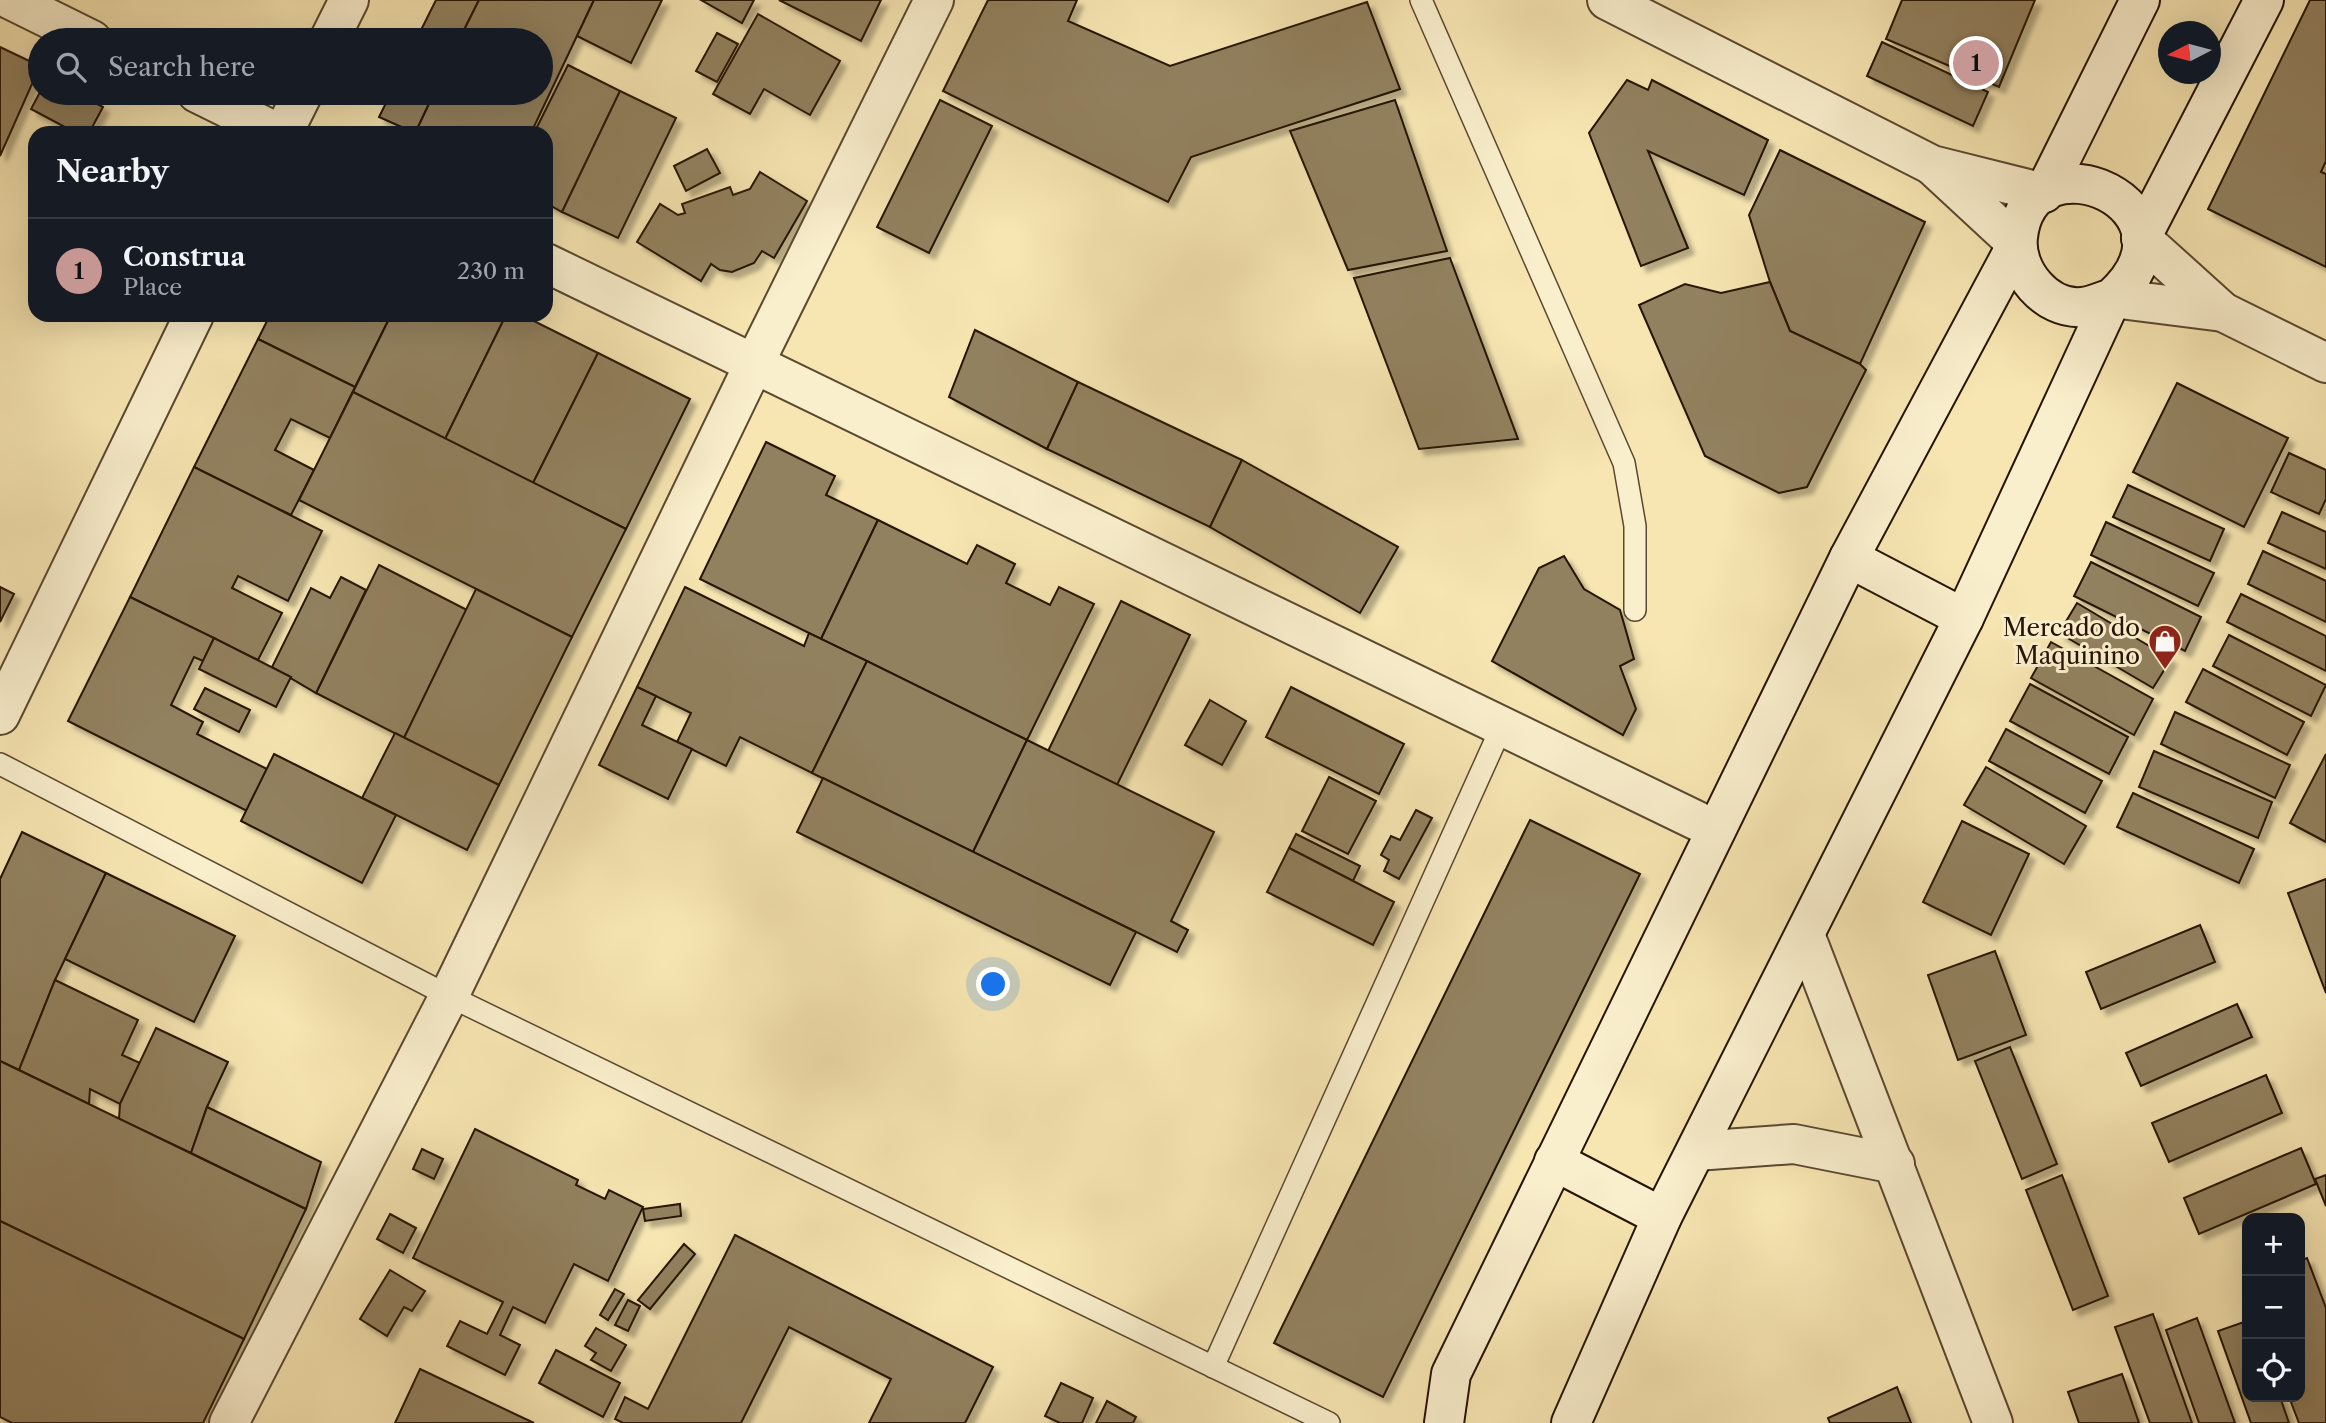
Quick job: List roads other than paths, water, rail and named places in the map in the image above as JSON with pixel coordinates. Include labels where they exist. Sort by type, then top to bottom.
[{"type":"street","points":[[11,0],[68,28]]},
{"type":"street","points":[[335,28],[349,0]]},
{"type":"street","points":[[229,1423],[449,996],[754,364],[934,0]]},
{"type":"street","points":[[1607,0],[1932,165],[2044,193],[2068,183],[2093,184],[2116,194],[2133,214],[2141,238],[2223,312],[2326,363]]},
{"type":"street","points":[[1444,1423],[1451,1374],[1849,558],[2017,244],[2024,215],[2044,193],[2140,0]]},
{"type":"street","points":[[1571,1423],[1662,1217],[1806,937],[1964,618],[2112,298],[2135,272],[2141,238],[2264,0]]},
{"type":"street","points":[[222,105],[266,126]]},
{"type":"street","points":[[285,126],[296,105]]},
{"type":"street","points":[[1932,165],[2017,244],[2025,276],[2049,299],[2081,307],[2112,298],[2223,312]]},
{"type":"street","points":[[553,266],[1716,830]]},
{"type":"street","points":[[0,715],[191,322]]},
{"type":"street","points":[[1849,558],[1964,618]]},
{"type":"street","points":[[1806,937],[1993,1423]]},
{"type":"street","points":[[1696,1151],[1794,1144],[1895,1164]]},
{"type":"street","points":[[1555,1161],[1662,1217]]},
{"type":"lane","points":[[1421,0],[1624,463],[1634,526],[1635,610]]},
{"type":"lane","points":[[1213,1367],[1502,726]]},
{"type":"lane","points":[[0,764],[449,996],[1329,1423]]},
{"type":"place","name":"Construa","points":[[1976,63]]},
{"type":"place","name":"Mercado do Maquinino","points":[[2165,671]]}]
